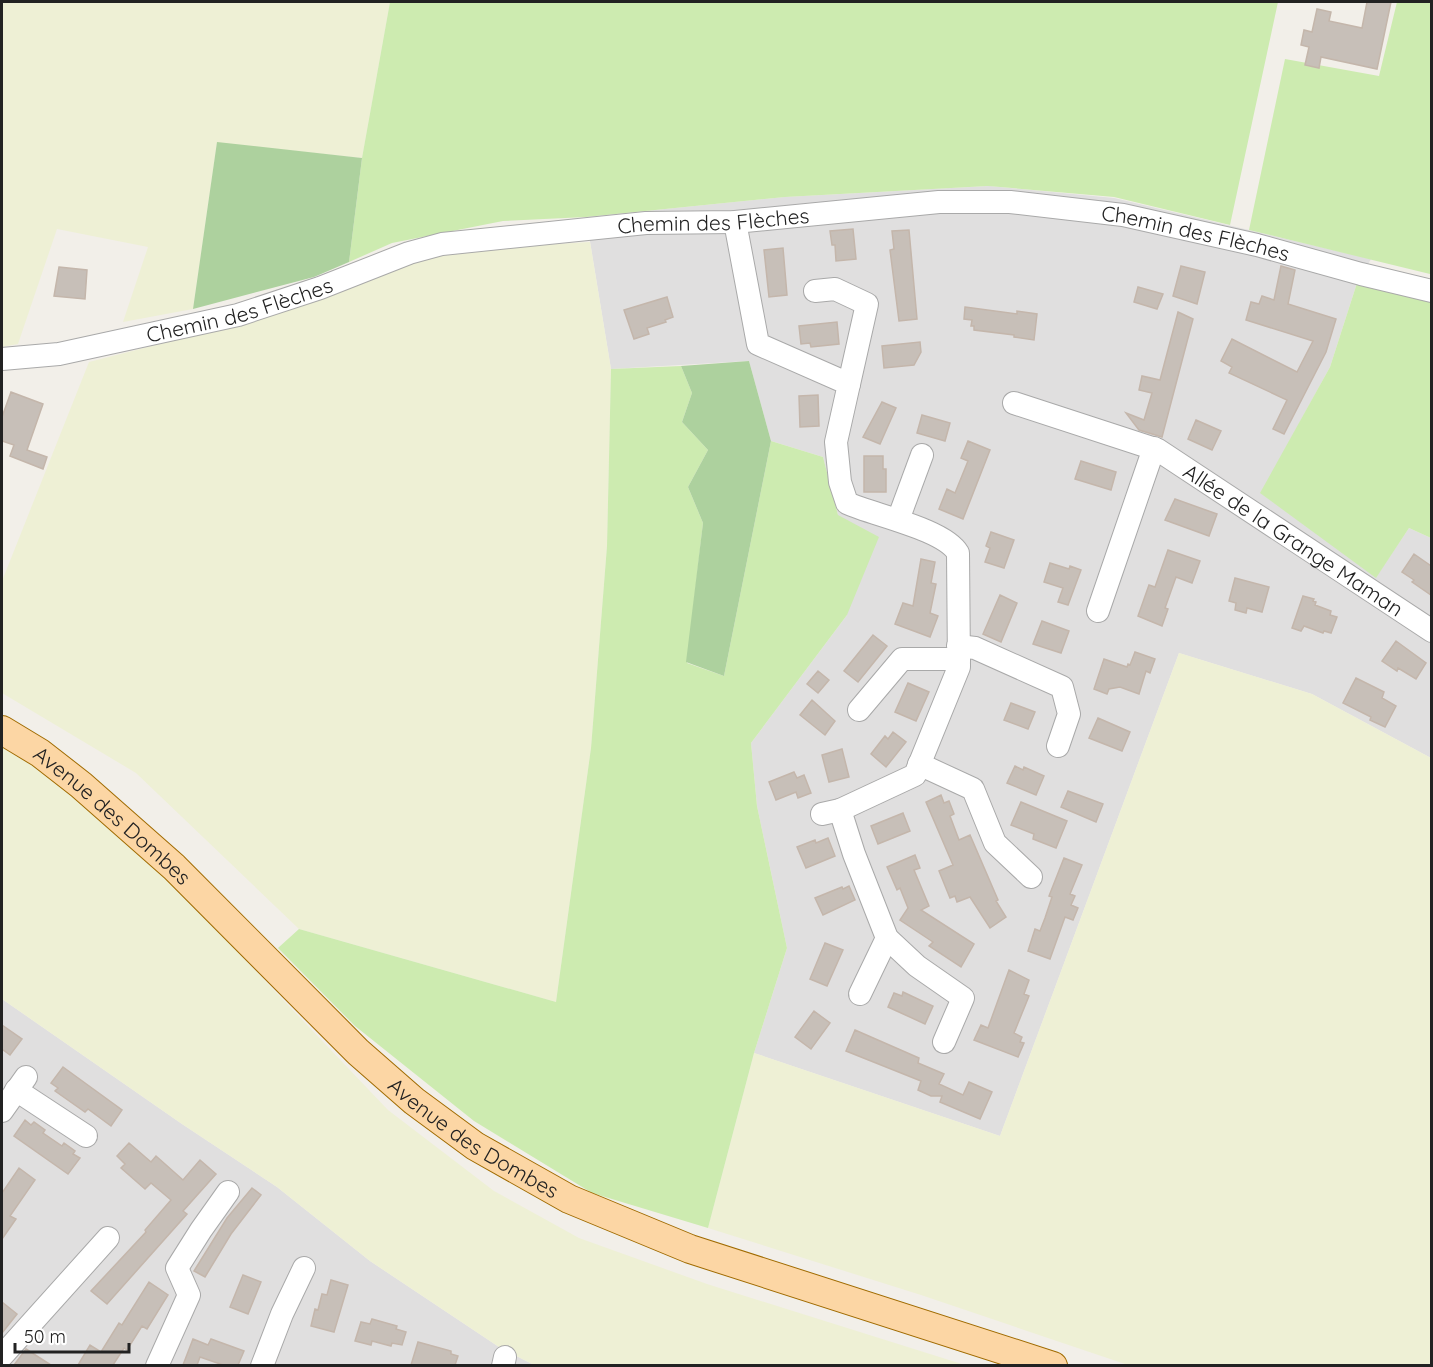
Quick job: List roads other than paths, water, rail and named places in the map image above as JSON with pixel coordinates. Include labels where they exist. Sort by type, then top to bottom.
[{"type":"main road","name":"Avenue des Dombes","points":[[2,730],[40,753],[98,800],[174,867],[358,1052],[414,1101],[475,1146],[568,1199],[690,1249],[1053,1365]]},
{"type":"street","name":"Chemin des Flèches","points":[[2,359],[59,354],[238,315],[320,288],[409,253],[442,244],[646,223],[735,222],[939,202],[1010,202],[1123,215],[1257,245],[1431,291]]},
{"type":"street","points":[[735,222],[758,344],[849,384]]},
{"type":"street","points":[[815,291],[835,289],[867,304],[836,442],[840,482],[847,502],[860,509],[898,520],[949,542],[958,553],[959,667],[915,775],[831,812],[854,854],[887,938],[917,966],[963,998],[944,1042]]},
{"type":"street","name":"Allée de la Grange Maman","points":[[1014,403],[1154,448],[1431,631]]},
{"type":"street","points":[[1098,611],[1154,448]]},
{"type":"street","points":[[898,520],[922,455]]},
{"type":"street","points":[[859,710],[902,659],[975,648],[1062,687],[1069,714],[1058,746]]},
{"type":"street","points":[[919,764],[973,789],[995,843],[1031,877]]},
{"type":"street","points":[[860,994],[887,938]]},
{"type":"street","points":[[2,1111],[21,1083],[86,1136]]},
{"type":"street","points":[[157,1365],[189,1295],[177,1268],[228,1192]]},
{"type":"street","points":[[2,1356],[108,1238]]},
{"type":"street","points":[[262,1365],[282,1314],[304,1268]]}]
